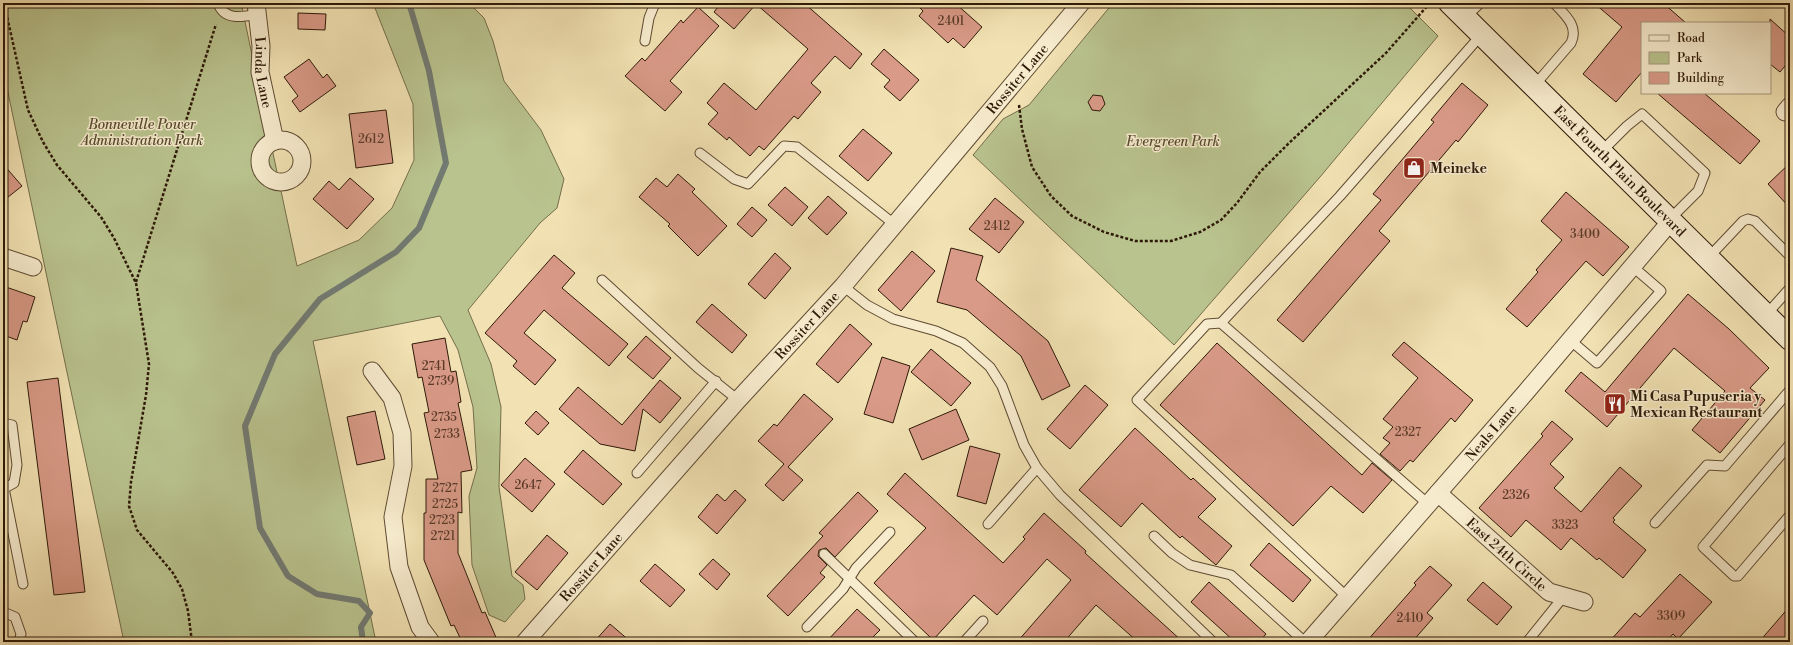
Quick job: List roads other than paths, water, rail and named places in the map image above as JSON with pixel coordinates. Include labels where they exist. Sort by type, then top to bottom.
[{"type":"main road","name":"East Fourth Plain Boulevard","points":[[1465,8],[1482,34],[1790,339]]},
{"type":"street","name":"Rossiter Lane","points":[[525,642],[738,400],[842,286],[1081,3]]},
{"type":"street","name":"Linda Lane","points":[[257,8],[261,46],[260,72],[275,141]]},
{"type":"street","name":"Neals Lane","points":[[1306,642],[1347,597],[1570,340],[1670,220]]},
{"type":"street","points":[[3,257],[33,267]]},
{"type":"street","points":[[372,371],[392,398],[402,433],[403,466],[393,517],[399,567],[420,627],[431,642]]},
{"type":"street","name":"East 24th Circle","points":[[1433,498],[1549,592],[1584,602]]},
{"type":"lane","points":[[645,41],[649,18],[655,3]]},
{"type":"lane","points":[[1534,86],[1571,43],[1574,36],[1574,26],[1554,3]]},
{"type":"lane","points":[[219,7],[227,15],[238,17],[257,8]]},
{"type":"lane","points":[[1347,597],[1137,400],[1207,324],[1221,323],[1340,196],[1482,34]]},
{"type":"lane","points":[[1601,152],[1627,126],[1642,114],[1706,173],[1698,191],[1670,220]]},
{"type":"lane","points":[[700,153],[734,179],[748,184],[784,146],[797,147],[894,224]]},
{"type":"lane","points":[[1708,258],[1743,221],[1748,219],[1755,221],[1790,256]]},
{"type":"lane","points":[[1570,340],[1597,363],[1661,290],[1632,266]]},
{"type":"lane","points":[[602,280],[738,400]]},
{"type":"lane","points":[[842,286],[867,305],[893,319],[936,331],[963,343],[990,367],[1002,386],[1024,445],[1037,468],[1060,496],[1213,642]]},
{"type":"lane","points":[[1766,315],[1790,288]]},
{"type":"lane","points":[[1221,323],[1433,498]]},
{"type":"lane","points":[[637,472],[716,381]]},
{"type":"lane","points":[[1656,523],[1707,465],[1725,466],[1790,390]]},
{"type":"lane","points":[[3,423],[12,425],[17,465],[14,483],[4,489],[23,584]]},
{"type":"lane","points":[[1790,444],[1703,547],[1734,576],[1738,576],[1790,515]]},
{"type":"lane","points":[[988,524],[1037,468]]},
{"type":"lane","points":[[807,627],[843,589],[856,568],[890,532]]},
{"type":"lane","points":[[1154,536],[1172,553],[1190,564],[1231,575],[1306,642]]},
{"type":"lane","points":[[824,554],[916,642]]},
{"type":"lane","points":[[1527,642],[1564,596]]},
{"type":"lane","points":[[3,612],[15,617],[21,634],[19,642]]},
{"type":"lane","points":[[964,642],[984,621]]},
{"type":"waterway","points":[[363,642],[361,627],[370,613],[359,601],[317,594],[288,576],[260,528],[245,426],[275,354],[320,299],[396,252],[419,228],[446,163],[429,71],[409,3]]},
{"type":"place","name":"Meineke","points":[[1414,168]]},
{"type":"place","name":"Mi Casa Pupuseria y Mexican Restaurant","points":[[1615,404]]},
{"type":"park label","name":"Bonneville Power Administration Park","points":[[142,132]]},
{"type":"park label","name":"Evergreen Park","points":[[1173,141]]}]
